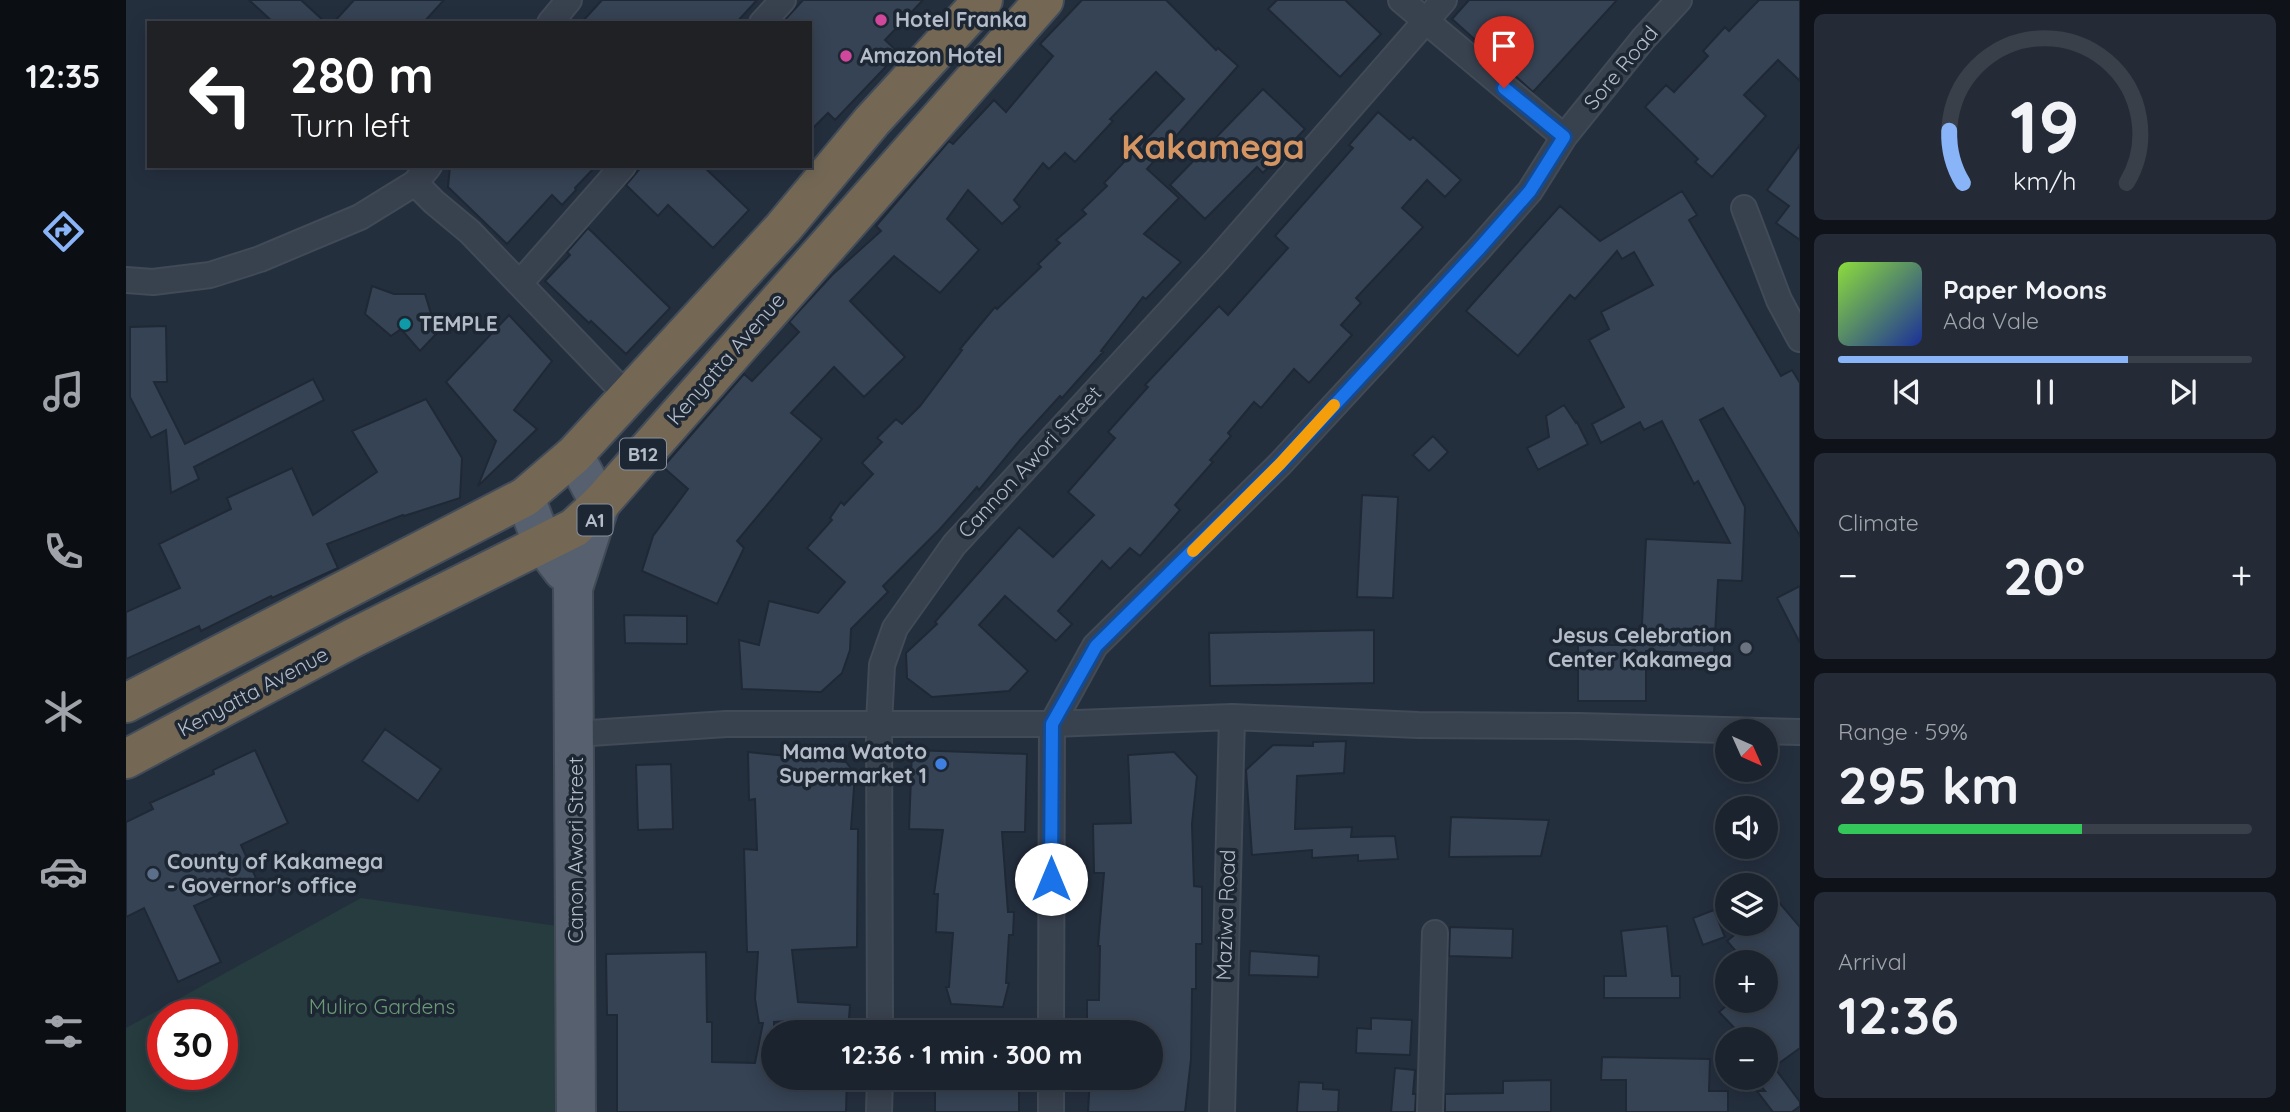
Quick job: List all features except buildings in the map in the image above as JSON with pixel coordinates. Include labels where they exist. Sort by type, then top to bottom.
[{"type":"highway","name":"B12","points":[[126,704],[525,497],[574,456],[630,396],[783,228],[872,121],[983,0]]},
{"type":"highway","name":"Kenyatta Avenue","points":[[126,759],[353,638],[574,528],[600,504],[1044,0]]},
{"type":"highway","points":[[934,53],[968,86]]},
{"type":"highway","points":[[783,228],[815,258]]},
{"type":"main road","name":"A1","points":[[574,456],[600,504]]},
{"type":"main road","points":[[525,497],[543,545],[573,588]]},
{"type":"main road","name":"Canon Awori Street","points":[[576,1112],[573,588],[600,504]]},
{"type":"street","points":[[552,21],[569,0]]},
{"type":"street","points":[[764,21],[783,0]]},
{"type":"street","points":[[1401,0],[1564,137]]},
{"type":"street","name":"Cannon Awori Street","points":[[880,1020],[879,723],[882,665],[895,628],[954,545],[1217,260],[1444,0]]},
{"type":"street","name":"Sore Road","points":[[1051,1020],[1052,724],[1096,646],[1280,464],[1478,250],[1530,191],[1564,137],[1643,39],[1679,0]]},
{"type":"street","points":[[520,283],[621,168]]},
{"type":"street","points":[[126,280],[153,282],[210,275],[260,259],[360,217],[422,174],[434,202],[470,232],[630,396]]},
{"type":"street","points":[[1744,208],[1779,300],[1800,339]]},
{"type":"street","points":[[575,734],[726,724],[1052,724],[1232,717],[1418,725],[1800,732]]},
{"type":"street","name":"Maziwa Road","points":[[1222,1112],[1232,717]]},
{"type":"street","points":[[1430,1112],[1435,933]]},
{"type":"street","points":[[879,1112],[880,1090]]},
{"type":"street","points":[[1051,1090],[1051,1112]]},
{"type":"green space","name":"Muliro Gardens","points":[[361,898],[578,929],[576,1112],[126,1112],[126,1028],[147,1016],[147,1090],[238,1090],[238,999],[178,999]]},
{"type":"slow traffic","points":[[1193,551],[1280,464],[1334,405]]},
{"type":"place","name":"Hotel Franka","points":[[881,20]]},
{"type":"place","name":"Amazon Hotel","points":[[846,56]]},
{"type":"place","name":"TEMPLE","points":[[405,324]]},
{"type":"place","name":"Jesus Celebration Center Kakamega","points":[[1746,648]]},
{"type":"place","name":"Mama Watoto Supermarket 1","points":[[941,764]]},
{"type":"place","name":"County of Kakamega - Governor's office","points":[[153,874]]},
{"type":"district","name":"Kakamega","points":[[1213,147]]},
{"type":"route","points":[[1051,879],[1052,724],[1084,664],[1096,646],[1280,464],[1530,191],[1564,137],[1504,88]]}]
